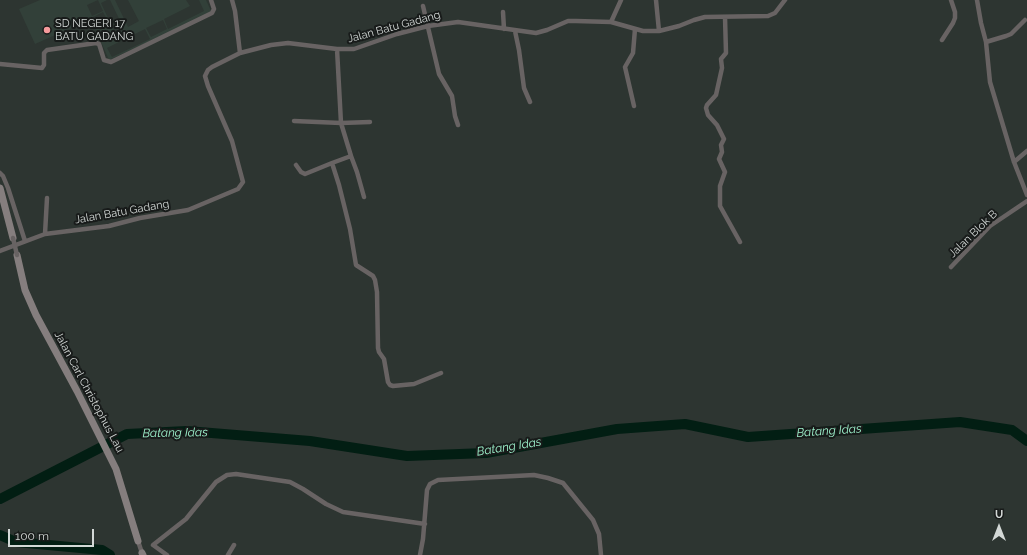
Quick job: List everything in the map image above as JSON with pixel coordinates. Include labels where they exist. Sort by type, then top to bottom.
[{"type":"street","points":[[0,64],[42,68],[44,65],[44,54],[47,50],[96,43],[99,44],[104,60],[111,62],[212,13],[214,9],[211,0]]},
{"type":"street","points":[[232,0],[235,11],[240,53]]},
{"type":"street","points":[[611,22],[621,0]]},
{"type":"street","points":[[656,0],[659,30]]},
{"type":"street","name":"Jalan Batu Gadang","points":[[0,251],[45,234],[109,226],[140,218],[188,210],[238,189],[243,182],[231,136],[208,86],[205,76],[208,70],[212,67],[240,53],[271,45],[288,43],[337,50],[354,49],[396,34],[428,26],[458,22],[536,32],[576,21],[611,22],[643,31],[659,30],[679,26],[700,18],[768,16],[775,13],[785,0]]},
{"type":"street","points":[[942,40],[953,23],[955,12],[951,0]]},
{"type":"street","points":[[977,0],[986,42],[990,82],[1014,162],[1027,195]]},
{"type":"street","points":[[423,6],[439,74],[452,96],[458,126]]},
{"type":"street","points":[[503,12],[504,29]]},
{"type":"street","points":[[725,17],[726,53],[721,59],[722,68],[716,95],[706,108],[708,115],[717,125],[724,139],[721,145],[722,152],[719,159],[726,172],[720,186],[720,206],[740,242]]},
{"type":"street","points":[[986,42],[1011,34],[1025,20]]},
{"type":"street","points":[[634,106],[625,67],[633,54],[635,29]]},
{"type":"street","points":[[515,30],[524,88],[530,102]]},
{"type":"street","points":[[337,50],[341,123],[364,197]]},
{"type":"street","points":[[294,121],[341,123],[370,122]]},
{"type":"street","points":[[1014,162],[1027,151]]},
{"type":"street","points":[[296,165],[305,174],[351,156]]},
{"type":"street","points":[[332,163],[348,221],[356,265],[373,276],[375,280],[377,292],[378,348],[384,359],[390,385],[414,384],[441,373]]},
{"type":"street","points":[[0,173],[3,176],[8,188],[25,241]]},
{"type":"street","points":[[0,188],[17,255]]},
{"type":"street","points":[[45,234],[47,198]]},
{"type":"street","name":"Jalan Blok B","points":[[951,267],[990,226],[1027,201]]},
{"type":"street","name":"Jalan Carl Christophus Lau","points":[[17,255],[25,290],[36,315],[77,391],[116,469],[138,541]]},
{"type":"street","points":[[167,555],[153,545],[186,519],[216,482],[227,475],[236,474],[290,482],[326,504],[343,512],[424,524]]},
{"type":"street","points":[[420,555],[426,490],[430,484],[446,480],[534,475],[563,483],[593,520],[599,534],[601,555]]},
{"type":"street","points":[[138,541],[143,554]]},
{"type":"street","points":[[228,555],[234,544]]},
{"type":"shaded area","name":"SD NEGERI 17 BATU GADANG","points":[[40,0],[98,0],[107,0],[101,3],[115,33],[124,29],[110,0],[115,0],[128,27],[139,21],[128,0],[186,0],[190,6],[164,19],[168,29],[204,11],[199,0],[206,0],[212,13],[109,60],[91,19],[35,44],[19,9]],"holes":[[[98,0],[103,11],[92,16],[87,5]],[[103,12],[110,25],[100,30],[93,17]],[[163,20],[167,29],[151,37],[146,28]],[[145,29],[150,39],[112,57],[107,48]]]},
{"type":"waterway","name":"Batang Idas","points":[[0,499],[127,434],[187,431],[310,441],[407,456],[486,453],[617,429],[685,424],[748,437],[960,422],[1012,430],[1027,441]]},
{"type":"waterway","points":[[0,535],[16,542],[102,550],[110,555]]},
{"type":"place","name":"SD NEGERI 17 BATU GADANG","points":[[47,30]]}]
